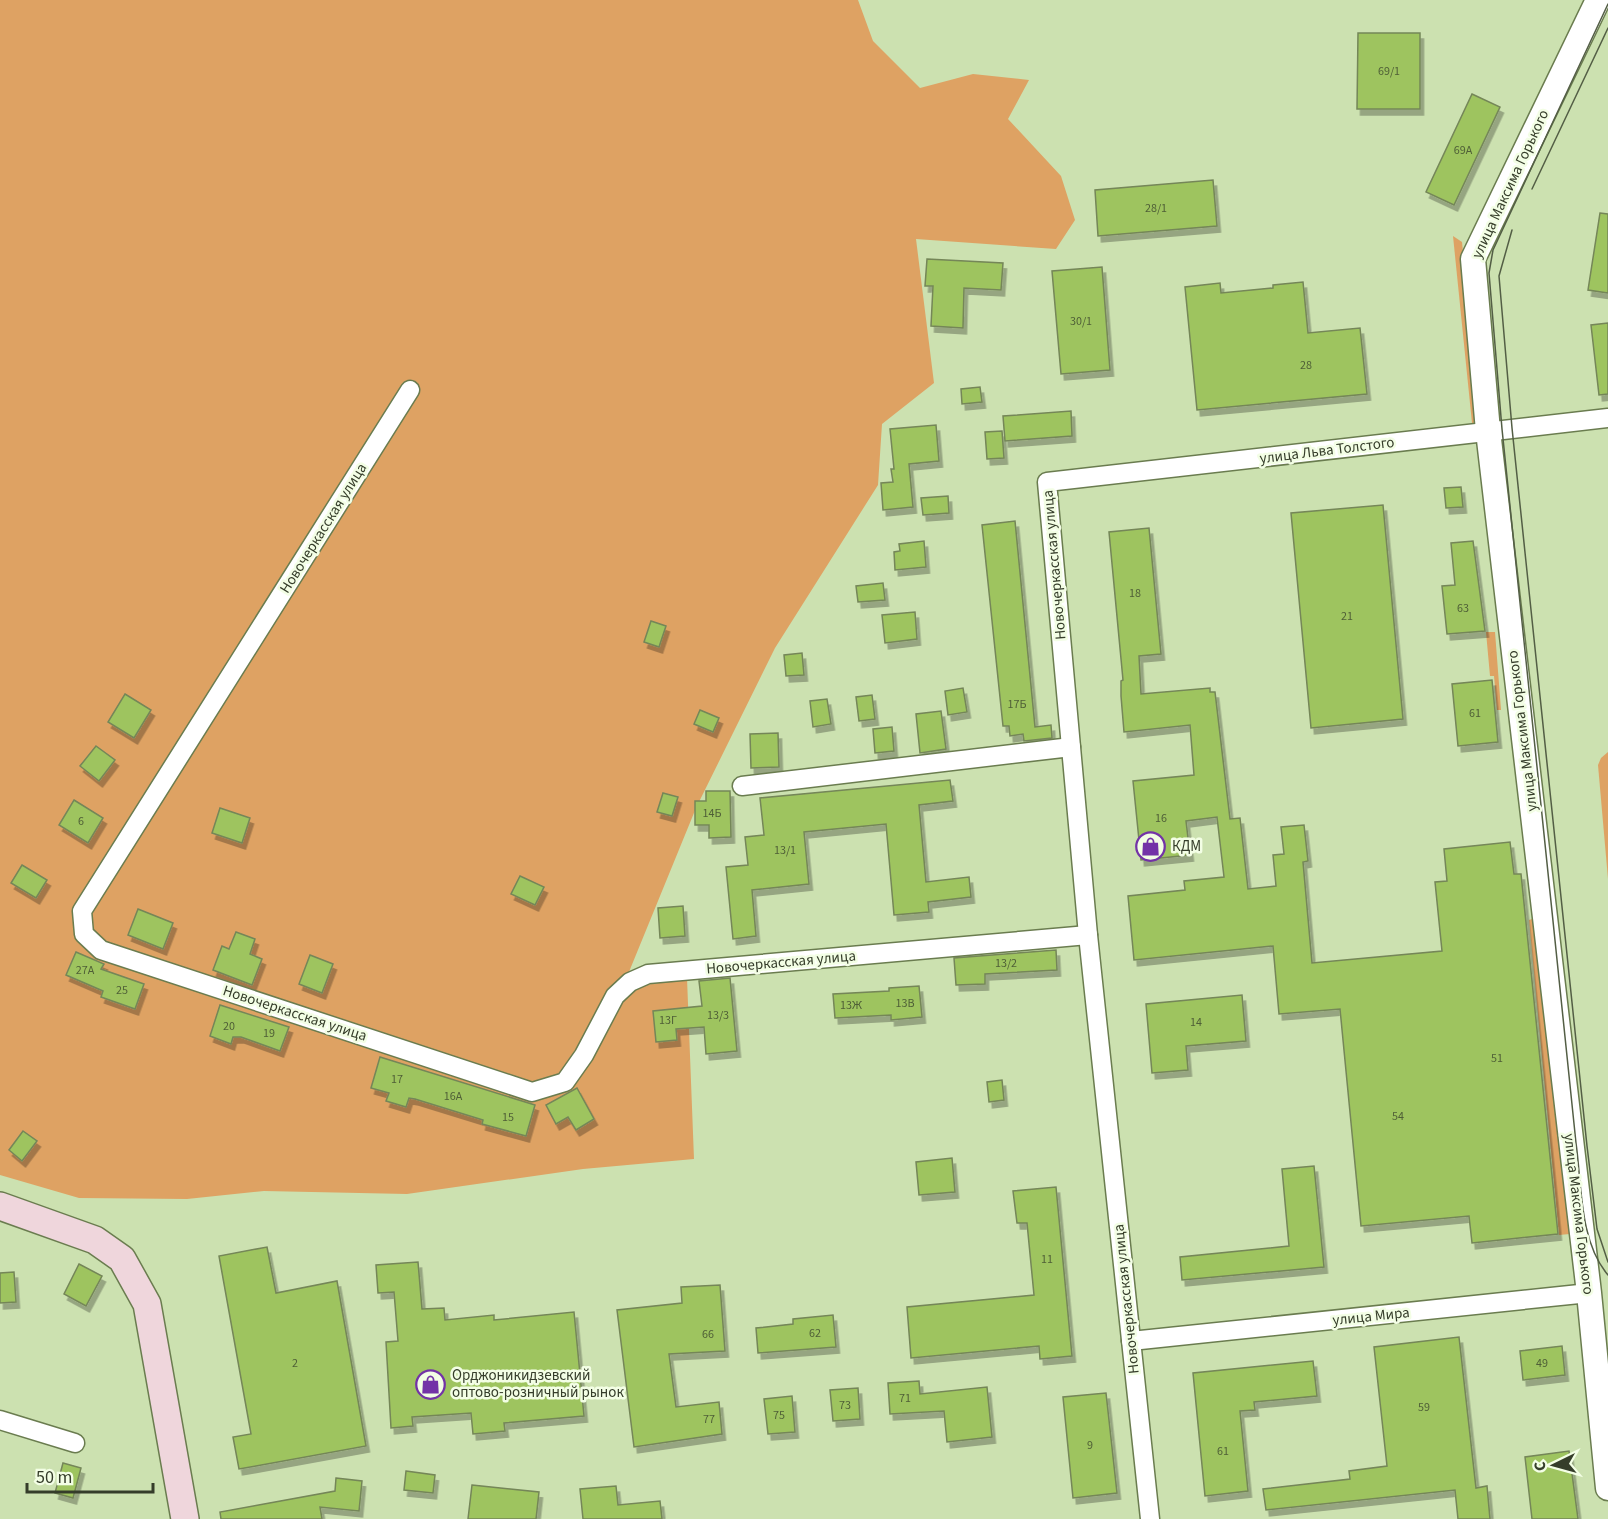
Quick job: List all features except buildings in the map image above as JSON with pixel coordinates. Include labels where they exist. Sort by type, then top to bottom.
[{"type":"main road","points":[[0,1206],[95,1240],[122,1258],[147,1304],[185,1519]]},
{"type":"street","name":"улица Максима Горького","points":[[1598,0],[1473,259],[1488,431],[1598,1286],[1608,1488]]},
{"type":"street","name":"Новочеркасская улица","points":[[410,390],[82,911],[84,934],[101,950],[532,1092],[565,1082],[584,1055],[615,996],[630,982],[648,974],[1088,935]]},
{"type":"street","name":"улица Льва Толстого","points":[[1047,482],[1608,418]]},
{"type":"street","name":"Новочеркасская улица","points":[[1047,482],[1088,935],[1150,1519]]},
{"type":"street","points":[[742,786],[1071,747]]},
{"type":"street","name":"улица Мира","points":[[1131,1341],[1598,1286]]},
{"type":"street","points":[[0,1420],[24,1425],[75,1443]]},
{"type":"shaded area","points":[[0,0],[858,0],[873,41],[920,88],[973,74],[1029,80],[1008,119],[1061,176],[1075,220],[1056,249],[916,239],[934,383],[882,424],[878,485],[775,648],[696,808],[622,989],[687,978],[694,1159],[583,1169],[407,1194],[264,1191],[187,1199],[79,1198],[0,1175]]},
{"type":"shaded area","points":[[1453,236],[1462,242],[1480,422],[1472,423]]},
{"type":"shaded area","points":[[1486,632],[1495,632],[1501,710],[1497,710],[1494,676],[1490,676]]},
{"type":"shaded area","points":[[1608,752],[1608,879],[1598,765],[1601,758]]},
{"type":"shaded area","points":[[1532,919],[1539,925],[1570,1234],[1559,1235],[1529,920]]},
{"type":"tram line","points":[[1608,4],[1493,250],[1489,273],[1502,429],[1583,1212],[1592,1246],[1608,1275]]},
{"type":"tram line","points":[[1532,189],[1608,28]]},
{"type":"tram line","points":[[1512,230],[1499,276],[1512,428],[1587,1146],[1597,1229],[1608,1262]]},
{"type":"place","name":"КДМ","points":[[1151,846]]},
{"type":"place","name":"Орджоникидзевский оптово-розничный рынок","points":[[431,1384]]}]
